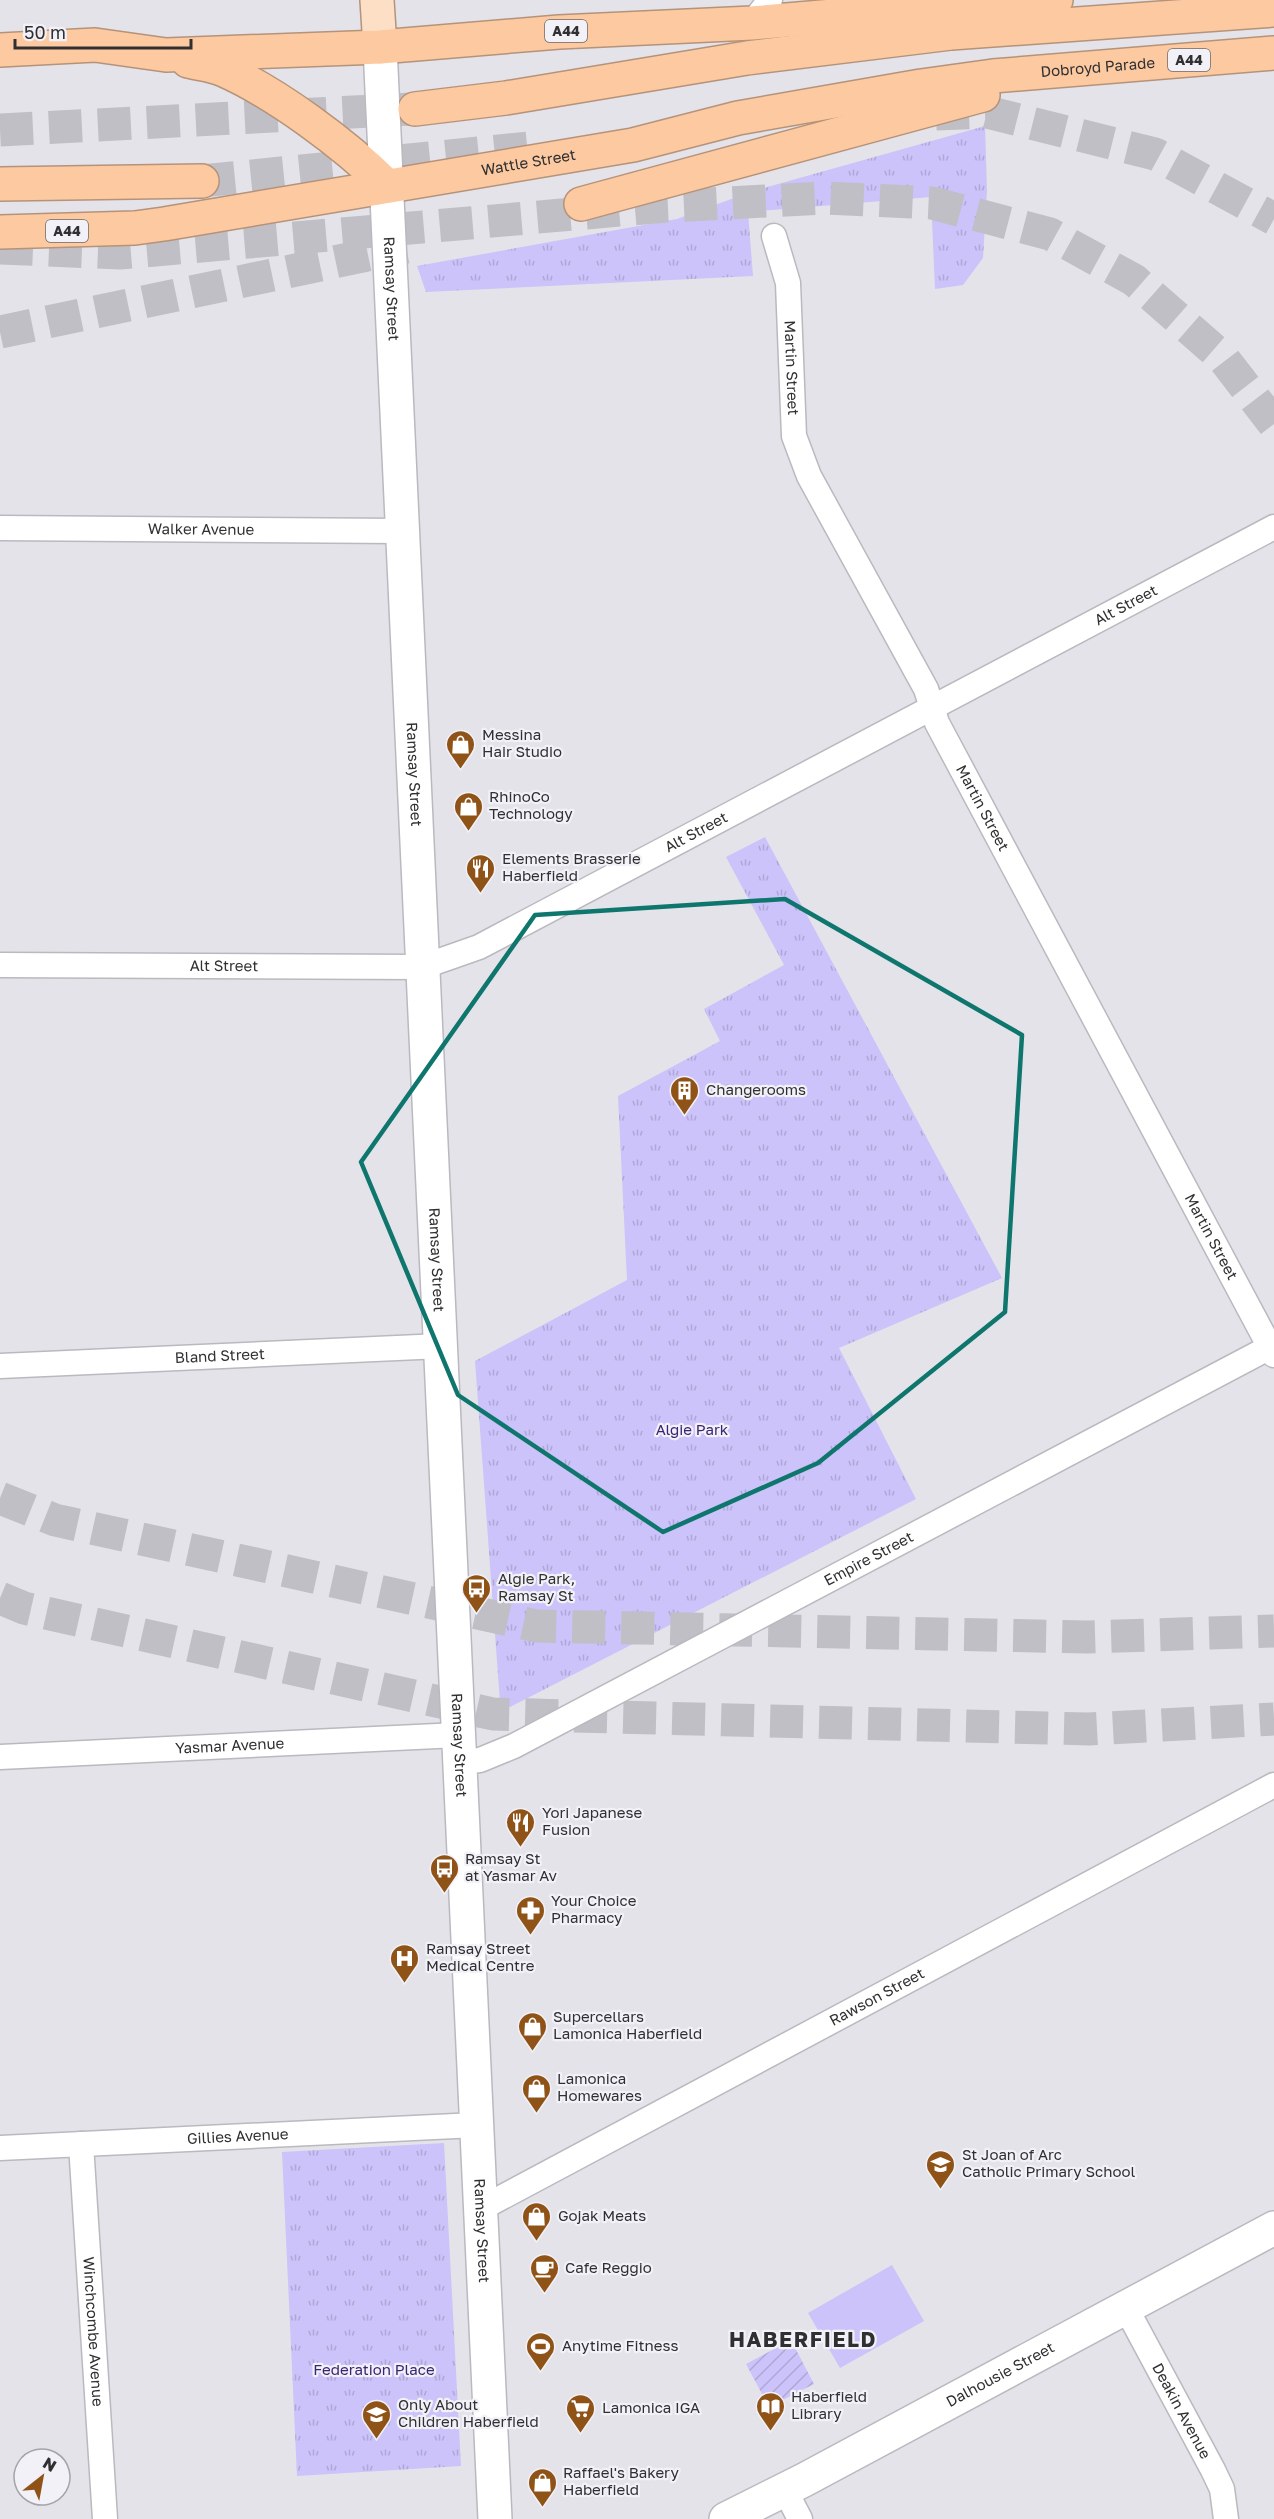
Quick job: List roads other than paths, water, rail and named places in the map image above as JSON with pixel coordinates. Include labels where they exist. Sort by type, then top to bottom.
[{"type":"highway","name":"A44","points":[[0,50],[94,45],[166,55],[380,47],[761,12],[890,10],[1056,0]]},
{"type":"highway","points":[[415,109],[506,98],[747,58],[951,33],[1274,10]]},
{"type":"highway","name":"Dobroyd Parade","points":[[921,86],[1104,66],[1274,52]]},
{"type":"highway","points":[[166,55],[222,69],[255,86],[354,156],[386,185]]},
{"type":"highway","points":[[581,204],[996,91],[1104,66]]},
{"type":"highway","name":"Wattle Street","points":[[0,255],[53,250],[135,228],[633,145],[738,118],[921,86]]},
{"type":"highway","points":[[0,184],[202,181]]},
{"type":"highway","name":"Wattle Street","points":[[0,232],[135,228]]},
{"type":"main road","name":"Ramsay Street","points":[[377,0],[495,2519]]},
{"type":"main road","name":"Dalhousie Street","points":[[726,2519],[785,2490],[1274,2228]]},
{"type":"street","name":"Martin Street","points":[[774,236],[788,283],[794,436],[809,476],[926,689],[942,733],[1273,1349]]},
{"type":"street","name":"Alt Street","points":[[0,965],[422,967],[479,946],[1274,526]]},
{"type":"street","name":"Walker Avenue","points":[[0,528],[401,531]]},
{"type":"street","name":"Bland Street","points":[[0,1366],[441,1346]]},
{"type":"street","name":"Empire Street","points":[[459,1748],[480,1760],[514,1746],[1273,1349]]},
{"type":"street","name":"Yasmar Avenue","points":[[0,1757],[459,1748]]},
{"type":"street","name":"Rawson Street","points":[[480,2209],[1274,1785]]},
{"type":"street","name":"Gillies Avenue","points":[[0,2148],[476,2125]]},
{"type":"street","name":"Winchcombe Avenue","points":[[81,2144],[105,2519]]},
{"type":"street","name":"Deakin Avenue","points":[[1126,2308],[1213,2470],[1222,2489],[1226,2519]]},
{"type":"street","points":[[785,2490],[800,2519]]},
{"type":"tunnel","points":[[0,130],[412,109]]},
{"type":"tunnel","points":[[936,114],[987,112],[1155,154],[1274,219]]},
{"type":"tunnel","points":[[202,181],[538,147]]},
{"type":"tunnel","points":[[0,248],[120,253],[667,206],[825,198],[932,203],[1050,234],[1134,280],[1223,358],[1274,424]]},
{"type":"tunnel","points":[[0,332],[406,247]]},
{"type":"tunnel","points":[[0,1498],[55,1520],[537,1626],[1087,1637],[1274,1631]]},
{"type":"tunnel","points":[[0,1598],[24,1608],[493,1714],[1089,1729],[1274,1719]]},
{"type":"place","name":"Messina Hair Studio","points":[[461,770]]},
{"type":"place","name":"RhinoCo Technology","points":[[468,832]]},
{"type":"place","name":"Elements Brasserie Haberfield","points":[[481,894]]},
{"type":"place","name":"Changerooms","points":[[685,1116]]},
{"type":"place","name":"Algie Park, Ramsay St","points":[[477,1614]]},
{"type":"place","name":"Yori Japanese Fusion","points":[[521,1848]]},
{"type":"place","name":"Ramsay St at Yasmar Av","points":[[444,1894]]},
{"type":"place","name":"Your Choice Pharmacy","points":[[530,1936]]},
{"type":"place","name":"Ramsay Street Medical Centre","points":[[405,1984]]},
{"type":"place","name":"Supercellars Lamonica Haberfield","points":[[532,2052]]},
{"type":"place","name":"Lamonica Homewares","points":[[536,2114]]},
{"type":"place","name":"St Joan of Arc Catholic Primary School","points":[[941,2190]]},
{"type":"place","name":"Gojak Meats","points":[[537,2242]]},
{"type":"place","name":"Cafe Reggio","points":[[544,2294]]},
{"type":"place","name":"Anytime Fitness","points":[[541,2372]]},
{"type":"place","name":"Haberfield Library","points":[[770,2432]]},
{"type":"place","name":"Lamonica IGA","points":[[581,2434]]},
{"type":"place","name":"Only About Children Haberfield","points":[[377,2440]]},
{"type":"place","name":"Raffael's Bakery Haberfield","points":[[542,2508]]},
{"type":"district","name":"HABERFIELD","points":[[803,2340]]},
{"type":"park label","name":"Algie Park","points":[[692,1430]]},
{"type":"park label","name":"Federation Place","points":[[374,2370]]}]
